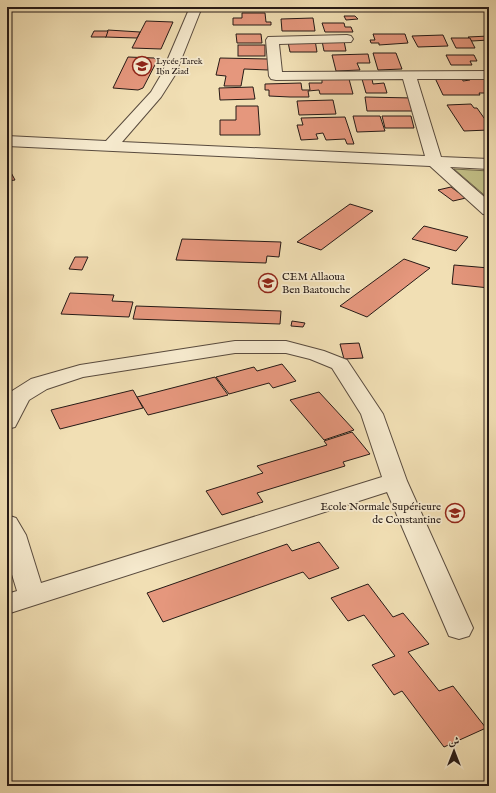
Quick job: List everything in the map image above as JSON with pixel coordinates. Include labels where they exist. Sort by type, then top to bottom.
[{"type":"street","points":[[110,146],[160,87],[168,75],[196,7]]},
{"type":"street","points":[[348,39],[272,40],[276,76],[489,75]]},
{"type":"street","points":[[409,76],[434,161],[489,210]]},
{"type":"street","points":[[7,141],[489,164]]},
{"type":"street","points":[[7,422],[20,396],[39,384],[80,371],[235,347],[286,347],[316,355],[340,364],[372,414],[396,481],[459,628]]},
{"type":"street","points":[[7,604],[396,481]]},
{"type":"street","points":[[7,524],[13,535],[32,596]]},
{"type":"shaded area","points":[[454,169],[489,171],[489,199]]},
{"type":"building","points":[[242,13],[265,13],[266,22],[271,22],[271,25],[233,25],[233,18],[242,18]]},
{"type":"building","points":[[344,16],[355,16],[358,19],[346,20]]},
{"type":"building","points":[[313,18],[315,31],[282,31],[281,19]]},
{"type":"building","points":[[146,21],[173,22],[161,49],[132,48]]},
{"type":"building","points":[[322,23],[344,23],[345,27],[351,27],[353,32],[325,32]]},
{"type":"building","points":[[108,30],[140,32],[137,38],[105,37]]},
{"type":"building","points":[[94,31],[108,31],[106,37],[91,37]]},
{"type":"building","points":[[236,34],[261,34],[262,43],[237,43]]},
{"type":"building","points":[[373,34],[405,34],[408,43],[379,45],[379,43],[371,43],[370,40],[375,40]]},
{"type":"building","points":[[443,35],[448,46],[418,47],[412,36]]},
{"type":"building","points":[[489,36],[489,40],[472,41],[468,37]]},
{"type":"building","points":[[451,38],[470,38],[475,48],[456,48]]},
{"type":"building","points":[[315,40],[317,52],[290,52],[288,42]]},
{"type":"building","points":[[322,41],[344,41],[346,51],[324,51]]},
{"type":"building","points":[[238,45],[265,45],[265,56],[238,56]]},
{"type":"building","points":[[373,53],[396,53],[402,69],[378,70]]},
{"type":"building","points":[[368,54],[370,63],[357,63],[360,70],[336,71],[332,55]]},
{"type":"building","points":[[446,55],[474,55],[477,61],[470,61],[472,65],[451,65]]},
{"type":"building","points":[[128,57],[154,58],[157,61],[143,88],[138,90],[113,88]]},
{"type":"building","points":[[220,58],[269,59],[268,70],[244,69],[241,86],[224,86],[226,76],[216,75]]},
{"type":"building","points":[[489,76],[489,93],[479,93],[480,95],[443,95],[435,78],[462,78],[463,81],[470,80],[468,77]]},
{"type":"building","points":[[322,79],[349,79],[353,94],[320,94],[319,90],[308,91],[309,97],[290,97],[269,96],[269,90],[265,90],[265,84],[301,83],[302,90],[310,90],[309,83],[322,83]]},
{"type":"building","points":[[362,79],[372,79],[373,84],[384,83],[387,93],[366,93]]},
{"type":"building","points":[[253,87],[255,99],[220,100],[219,88]]},
{"type":"building","points":[[365,97],[413,98],[416,111],[367,111]]},
{"type":"building","points":[[333,100],[336,114],[299,115],[297,101]]},
{"type":"building","points":[[471,104],[474,108],[477,108],[489,125],[489,130],[464,131],[447,105]]},
{"type":"building","points":[[236,106],[258,106],[260,135],[220,135],[220,120],[236,120]]},
{"type":"building","points":[[353,116],[380,116],[385,131],[357,132]]},
{"type":"building","points":[[382,116],[411,116],[414,128],[385,128]]},
{"type":"building","points":[[345,117],[354,144],[347,144],[345,139],[326,140],[323,133],[316,134],[318,139],[301,140],[297,125],[303,125],[301,118]]},
{"type":"building","points":[[7,165],[15,180],[7,181]]},
{"type":"building","points":[[451,187],[466,198],[453,201],[438,190]]},
{"type":"building","points":[[350,204],[373,211],[321,250],[297,242]]},
{"type":"building","points":[[424,226],[468,237],[456,251],[412,239]]},
{"type":"building","points":[[182,239],[281,242],[279,257],[267,256],[266,263],[176,260]]},
{"type":"building","points":[[75,257],[88,257],[82,270],[69,269]]},
{"type":"building","points":[[404,259],[430,268],[367,317],[340,306]]},
{"type":"building","points":[[454,265],[489,268],[489,288],[452,284]]},
{"type":"building","points":[[70,293],[114,295],[112,301],[133,302],[129,317],[61,314]]},
{"type":"building","points":[[136,306],[281,311],[280,324],[133,319]]},
{"type":"building","points":[[292,321],[305,323],[303,327],[291,326]]},
{"type":"building","points":[[359,343],[363,358],[344,359],[340,344]]},
{"type":"building","points":[[282,364],[296,381],[273,388],[269,383],[229,394],[216,377],[254,367],[257,371]]},
{"type":"building","points":[[215,377],[228,395],[148,415],[137,397]]},
{"type":"building","points":[[133,390],[143,408],[60,429],[51,410]]},
{"type":"building","points":[[319,392],[354,430],[324,440],[290,400]]},
{"type":"building","points":[[352,432],[370,454],[343,462],[345,466],[257,493],[263,502],[222,515],[206,491],[263,473],[257,466],[327,445],[324,441]]},
{"type":"building","points":[[319,542],[339,568],[309,579],[303,572],[163,622],[147,593],[287,544],[292,551]]},
{"type":"building","points":[[368,584],[393,617],[403,613],[429,644],[408,652],[439,691],[453,686],[486,728],[444,747],[402,691],[394,695],[372,665],[395,656],[364,615],[348,621],[331,598]]},
{"type":"place","name":"Lycée Tarek Ibn Ziad","points":[[142,66]]},
{"type":"place","name":"CEM Allaoua Ben Baatouche","points":[[268,283]]},
{"type":"place","name":"Ecole Normale Supérieure de Constantine","points":[[455,513]]}]
